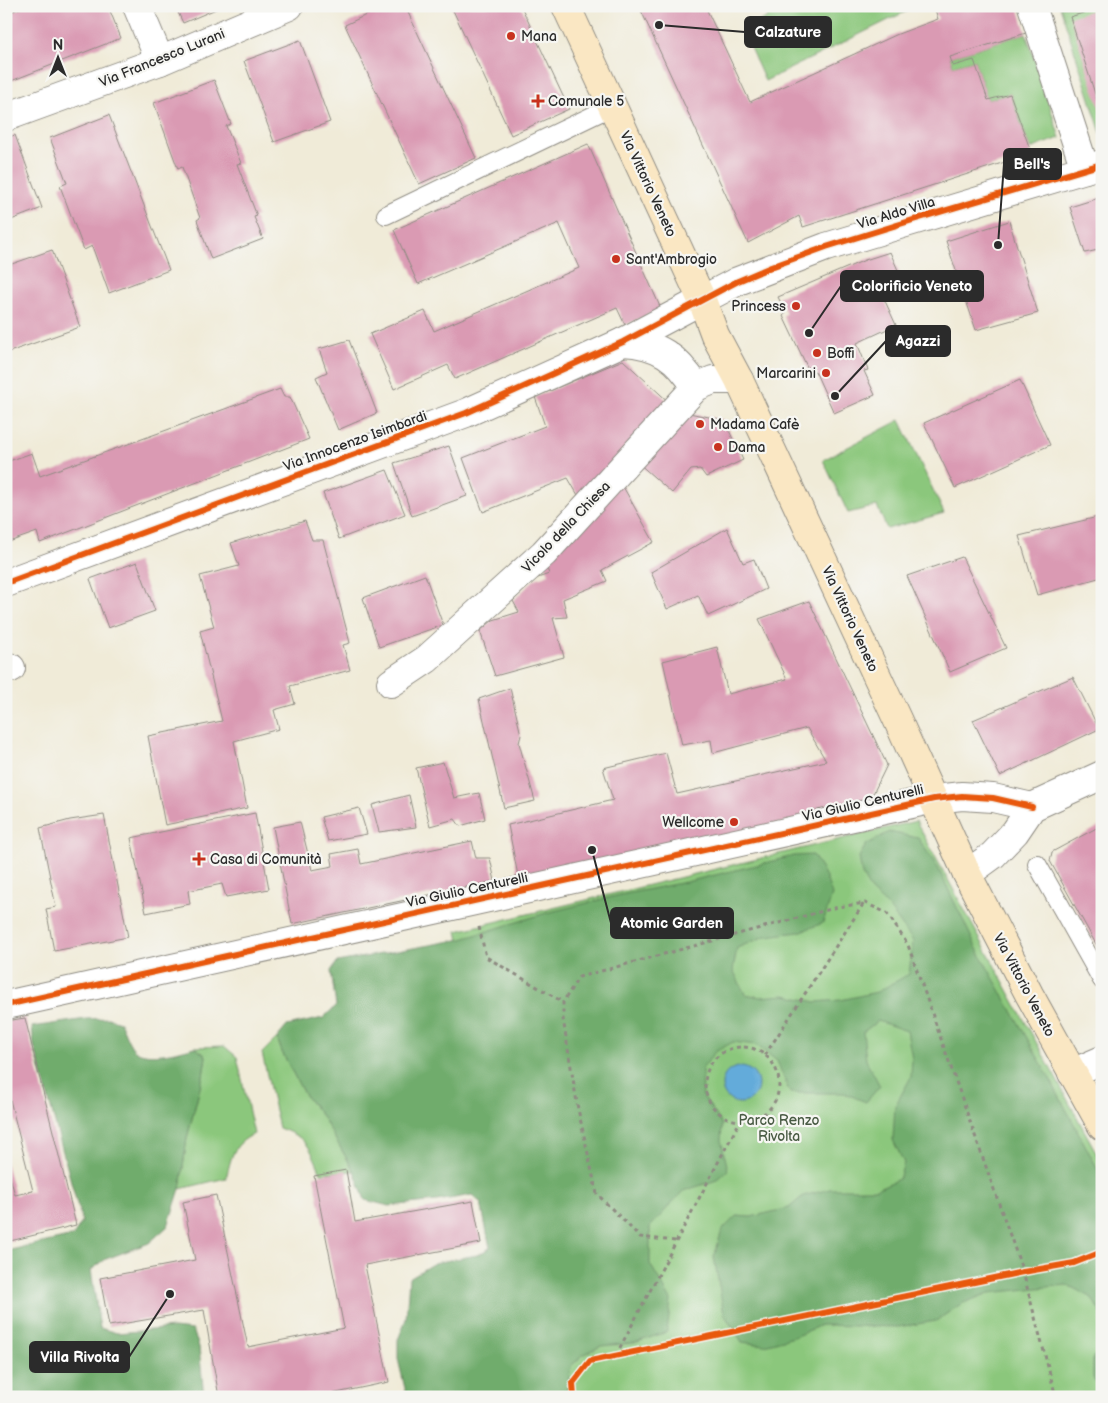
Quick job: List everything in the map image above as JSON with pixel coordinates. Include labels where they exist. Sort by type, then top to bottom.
[{"type":"main road","name":"Via Vittorio Veneto","points":[[566,6],[702,300],[715,335],[739,380],[967,874],[1072,1074],[1102,1126]]},
{"type":"street","points":[[138,6],[160,61]]},
{"type":"street","name":"Via Francesco Lurani","points":[[6,117],[160,61],[289,6]]},
{"type":"street","name":"Via Aldo Villa","points":[[702,300],[738,281],[826,247],[1094,166],[1032,6]]},
{"type":"street","name":"Via Innocenzo Isimbardi","points":[[6,583],[466,413],[623,342],[702,300]]},
{"type":"street","points":[[623,342],[641,343],[658,349],[673,358],[696,387],[713,380],[739,380]]},
{"type":"street","name":"Vicolo della Chiesa","points":[[390,683],[428,659],[544,553],[696,387]]},
{"type":"street","points":[[967,874],[993,855],[1015,832],[1032,807],[1102,775]]},
{"type":"street","name":"Via Giulio Centurelli","points":[[6,1005],[934,799],[962,796],[993,798],[1032,807]]},
{"type":"street","points":[[1072,1074],[1102,1060]]},
{"type":"lane","points":[[386,215],[613,106]]},
{"type":"lane","points":[[1037,864],[1102,980]]},
{"type":"path","points":[[473,902],[486,957],[563,1002]]},
{"type":"path","points":[[765,1055],[865,903]]},
{"type":"path","points":[[675,1241],[640,1237],[597,1194],[578,1109],[563,1020],[563,1002],[579,977],[838,907],[865,903],[887,913],[908,944],[1023,1272],[1056,1397]]},
{"type":"path","points":[[748,1048],[757,1050],[765,1055],[776,1068],[779,1078],[779,1091],[776,1100],[769,1110],[752,1120],[740,1121],[726,1117],[716,1110],[709,1100],[706,1089],[706,1076],[715,1059],[732,1049],[748,1048]]},
{"type":"path","points":[[616,1355],[740,1121]]},
{"type":"path","points":[[1014,1274],[1032,1270]]},
{"type":"path","points":[[607,1357],[625,1353]]},
{"type":"green space","points":[[764,6],[917,6],[765,81],[742,30],[768,17]]},
{"type":"green space","points":[[1060,6],[1102,6],[1102,136]]},
{"type":"green space","points":[[1026,33],[1060,138],[1030,149],[1010,94],[988,100],[974,60],[953,66],[950,57]]},
{"type":"green space","points":[[900,420],[944,513],[887,529],[877,506],[848,513],[823,460]]},
{"type":"green space","name":"Parco Renzo Rivolta","points":[[916,821],[1102,1163],[1102,1397],[556,1397],[457,931]]},
{"type":"green space","name":"Parco Renzo Rivolta","points":[[889,832],[918,838],[938,868],[976,947],[1102,1177],[1102,1315],[1091,1297],[1067,1285],[989,1293],[961,1304],[936,1321],[898,1327],[821,1325],[794,1337],[764,1345],[742,1342],[724,1314],[714,1257],[722,1230],[736,1216],[751,1217],[789,1208],[803,1196],[830,1189],[876,1189],[899,1179],[904,1163],[893,1140],[895,1106],[911,1077],[912,1059],[907,1031],[878,1021],[863,1032],[866,1060],[880,1086],[866,1102],[844,1093],[790,1093],[777,1061],[756,1045],[733,1042],[715,1052],[702,1069],[703,1096],[722,1124],[721,1140],[728,1170],[717,1180],[683,1191],[650,1227],[650,1264],[671,1300],[667,1332],[634,1343],[601,1346],[583,1355],[571,1366],[566,1397],[407,1397],[398,1359],[398,1340],[406,1319],[409,1278],[434,1263],[477,1255],[490,1248],[481,1203],[472,1195],[389,1206],[365,1200],[354,1171],[322,1116],[304,1094],[282,1052],[277,1038],[287,1026],[323,1018],[336,1006],[331,971],[337,962],[462,939],[546,913],[620,895],[686,882],[794,856],[813,855],[825,875],[832,895],[823,923],[799,932],[766,936],[737,948],[733,970],[745,994],[760,997],[785,995],[816,1002],[841,1000],[877,992],[909,974],[913,941],[888,906],[871,891],[862,875],[859,857],[866,845]]},
{"type":"green space","points":[[108,1018],[120,1022],[132,1047],[144,1054],[162,1054],[195,1047],[206,1056],[203,1076],[187,1138],[180,1189],[168,1226],[149,1243],[106,1259],[91,1270],[100,1328],[117,1333],[173,1328],[193,1330],[199,1347],[204,1397],[6,1397],[6,1251],[73,1236],[82,1222],[34,1046],[32,1027],[86,1019]]},
{"type":"green space","points":[[277,1038],[282,1052],[304,1094],[322,1116],[354,1171],[321,1173],[307,1144],[297,1136],[279,1128],[262,1053]]},
{"type":"green space","points":[[224,1046],[237,1057],[254,1134],[241,1142],[237,1147],[226,1178],[180,1189],[187,1138],[203,1076],[206,1056],[195,1047]]},
{"type":"green space","points":[[1102,1350],[1102,1395],[1093,1378],[1093,1357]]},
{"type":"water","points":[[740,1067],[752,1073],[758,1085],[752,1097],[740,1103],[728,1097],[722,1085],[728,1073]]},
{"type":"building","points":[[25,6],[108,6],[121,38],[6,83],[6,14]]},
{"type":"building","points":[[175,6],[223,6],[183,23]]},
{"type":"building","points":[[385,6],[405,6],[476,158],[419,184],[345,25]]},
{"type":"building","points":[[451,6],[521,6],[569,109],[511,135]]},
{"type":"building","points":[[639,6],[705,6],[750,102],[898,34],[938,19],[934,6],[1018,6],[1026,33],[950,57],[953,66],[974,60],[988,100],[1010,94],[1030,149],[1030,154],[803,227],[799,216],[748,243]]},
{"type":"building","points":[[1102,7],[1102,112],[1101,112],[1070,17]]},
{"type":"building","points":[[300,40],[330,122],[274,142],[244,61]]},
{"type":"building","points":[[214,80],[231,124],[226,126],[241,163],[237,164],[257,216],[254,217],[263,239],[211,259],[197,220],[200,218],[182,167],[178,169],[154,103]]},
{"type":"building","points":[[109,115],[169,270],[109,293],[92,246],[84,250],[60,186],[67,183],[50,138]]},
{"type":"building","points":[[15,135],[42,208],[6,222],[6,138]]},
{"type":"building","points":[[588,144],[661,309],[625,325],[617,308],[455,379],[448,365],[394,389],[370,334],[425,311],[434,331],[579,268],[559,223],[418,284],[394,230]]},
{"type":"building","points":[[1102,197],[1101,263],[1098,250],[1085,253],[1070,207]]},
{"type":"building","points":[[1009,221],[1038,313],[976,330],[946,241]]},
{"type":"building","points":[[52,250],[80,327],[9,352],[6,346],[6,266]]},
{"type":"building","points":[[890,252],[905,286],[896,291],[892,284],[880,290],[896,325],[857,343],[868,370],[864,371],[875,395],[834,413],[815,371],[810,373],[783,316],[786,313],[778,297],[865,260]]},
{"type":"building","points":[[349,340],[377,413],[338,430],[316,377],[327,372],[319,349]]},
{"type":"building","points":[[623,360],[672,405],[582,502],[568,478],[483,512],[463,458],[545,426],[535,397]]},
{"type":"building","points":[[1020,380],[1050,445],[955,488],[924,423]]},
{"type":"building","points":[[280,389],[284,397],[290,397],[309,439],[40,543],[37,532],[6,543],[6,462],[32,453],[40,476]]},
{"type":"building","points":[[684,412],[724,420],[743,460],[706,477],[700,469],[691,470],[672,493],[637,462]]},
{"type":"building","points":[[449,446],[467,496],[412,516],[394,463]]},
{"type":"building","points":[[387,470],[405,514],[339,539],[323,493]]},
{"type":"building","points":[[621,483],[654,542],[602,570],[607,581],[563,599],[567,617],[553,618],[564,657],[495,676],[480,631],[493,620],[519,612],[513,601],[535,579],[549,574],[544,560]]},
{"type":"building","points":[[1102,516],[1102,577],[1037,595],[1019,536]]},
{"type":"building","points":[[305,521],[312,540],[323,540],[350,643],[343,645],[350,670],[290,686],[295,704],[274,710],[279,729],[234,741],[247,808],[165,825],[148,736],[222,721],[200,631],[214,627],[200,576],[239,566],[231,543]]},
{"type":"building","points":[[727,528],[743,563],[754,559],[766,589],[708,616],[698,595],[667,609],[651,572]]},
{"type":"building","points":[[962,557],[1006,648],[950,672],[907,576]]},
{"type":"building","points":[[137,562],[155,611],[108,628],[90,579]]},
{"type":"building","points":[[425,575],[443,625],[379,647],[363,598]]},
{"type":"building","points":[[809,601],[887,765],[868,804],[519,881],[508,825],[613,800],[603,768],[666,753],[677,794],[826,761],[807,728],[713,753],[711,740],[682,745],[663,661],[717,647],[728,694],[787,679],[759,619]]},
{"type":"building","points":[[1073,677],[1099,729],[1000,776],[973,720]]},
{"type":"building","points":[[510,688],[521,735],[519,743],[535,801],[504,808],[479,699]]},
{"type":"building","points":[[443,762],[454,798],[479,793],[485,819],[460,826],[455,819],[430,826],[416,768]]},
{"type":"building","points":[[409,795],[416,827],[379,832],[372,805]]},
{"type":"building","points":[[359,808],[367,834],[328,841],[321,817]]},
{"type":"building","name":"Casa di Comunità","points":[[255,813],[269,889],[226,897],[222,884],[188,891],[190,904],[146,913],[131,838]]},
{"type":"building","points":[[104,815],[128,937],[54,951],[46,909],[56,907],[40,828],[70,820]]},
{"type":"building","points":[[300,822],[312,870],[333,866],[331,854],[358,849],[361,864],[472,841],[476,858],[490,858],[495,881],[292,924],[273,827]]},
{"type":"building","points":[[1102,825],[1102,955],[1050,861],[1052,852]]},
{"type":"building","points":[[25,1018],[76,1225],[6,1242],[6,1162],[15,1195],[33,1191],[6,1084],[6,1021]]},
{"type":"building","points":[[346,1170],[355,1222],[473,1201],[481,1243],[365,1265],[389,1382],[317,1397],[219,1397],[204,1310],[109,1326],[100,1278],[195,1260],[183,1202],[216,1195],[248,1347],[344,1328],[314,1176]]},
{"type":"cycle path","points":[[6,583],[466,413],[623,342],[738,281],[771,267],[826,247],[1102,164]]},
{"type":"cycle path","points":[[6,1005],[934,799],[962,796],[993,798],[1032,807]]},
{"type":"cycle path","points":[[574,1397],[573,1383],[590,1361],[1074,1263],[1102,1252]]},
{"type":"place","name":"Calzature","points":[[659,25]]},
{"type":"place","name":"Mana","points":[[511,36]]},
{"type":"place","name":"Comunale 5","points":[[538,101]]},
{"type":"place","name":"Bell's","points":[[998,245]]},
{"type":"place","name":"Sant'Ambrogio","points":[[616,259]]},
{"type":"place","name":"Princess","points":[[796,306]]},
{"type":"place","name":"Colorificio Veneto","points":[[809,333]]},
{"type":"place","name":"Boffi","points":[[817,353]]},
{"type":"place","name":"Marcarini","points":[[826,373]]},
{"type":"place","name":"Agazzi","points":[[835,396]]},
{"type":"place","name":"Madama Cafè","points":[[700,424]]},
{"type":"place","name":"Dama","points":[[718,447]]},
{"type":"place","name":"Wellcome","points":[[734,822]]},
{"type":"place","name":"Atomic Garden","points":[[592,850]]},
{"type":"place","name":"Casa di Comunità","points":[[199,859]]},
{"type":"place","name":"Villa Rivolta","points":[[170,1294]]}]
